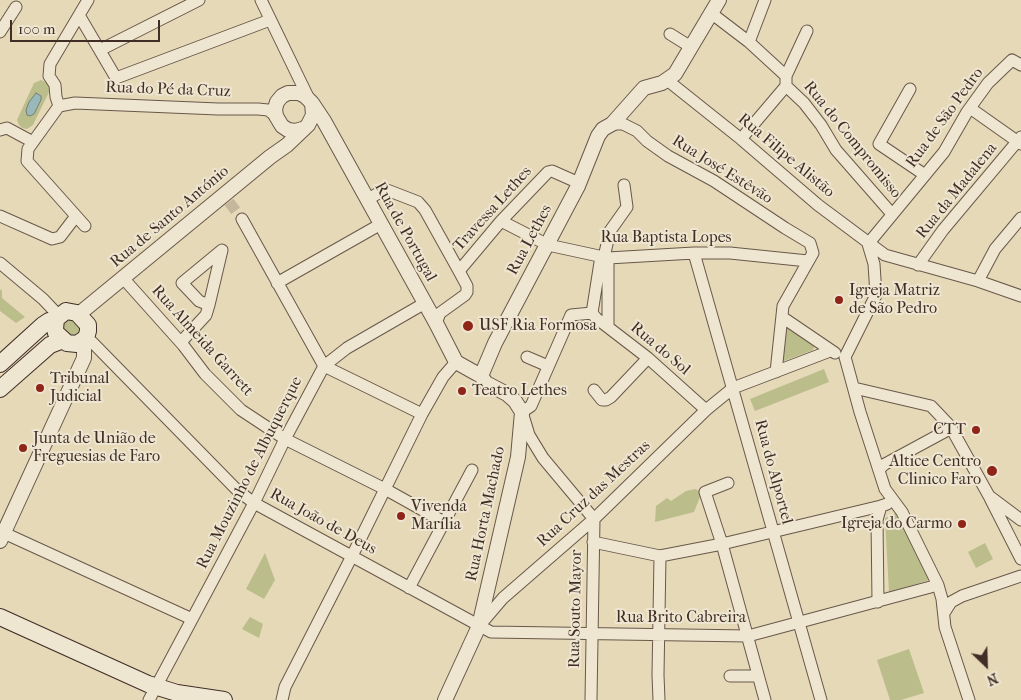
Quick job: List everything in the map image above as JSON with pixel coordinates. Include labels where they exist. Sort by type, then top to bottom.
[{"type":"main road","points":[[73,315],[89,328],[88,341],[69,344],[55,331],[73,315]]},
{"type":"main road","points":[[0,364],[48,321],[73,315]]},
{"type":"main road","points":[[0,389],[49,346],[63,340]]},
{"type":"main road","points":[[0,616],[152,693],[177,693],[224,700]]},
{"type":"street","points":[[85,226],[27,161],[28,149],[59,106],[55,85],[49,76],[50,64],[88,0]]},
{"type":"street","points":[[100,50],[199,0]]},
{"type":"street","points":[[261,0],[310,101],[313,115],[308,125],[296,131],[288,130],[279,121]]},
{"type":"street","points":[[667,80],[675,74],[719,0]]},
{"type":"street","points":[[749,42],[765,0]]},
{"type":"street","points":[[0,32],[16,7]]},
{"type":"street","name":"Rua do Compromisso","points":[[711,13],[749,42],[786,81],[821,125],[836,150],[892,214]]},
{"type":"street","points":[[79,15],[116,78],[270,20]]},
{"type":"street","points":[[741,139],[786,81],[807,30]]},
{"type":"street","points":[[670,34],[691,48]]},
{"type":"street","name":"Rua de São Pedro","points":[[868,244],[944,152],[970,108],[988,83],[1017,63]]},
{"type":"street","name":"Rua Lethes","points":[[481,376],[496,343],[579,183],[598,136],[603,129],[612,124],[644,88],[667,80]]},
{"type":"street","name":"Rua Filipe Alistão","points":[[667,80],[741,139],[818,205],[885,256],[978,281],[1021,296]]},
{"type":"street","points":[[910,89],[879,144],[925,175]]},
{"type":"street","points":[[270,157],[278,147],[283,133],[275,109],[282,96],[288,93],[299,93],[310,101]]},
{"type":"street","name":"Rua de Portugal","points":[[310,101],[322,118],[456,362]]},
{"type":"street","name":"Rua do Pé da Cruz","points":[[59,106],[75,103],[258,109],[268,110],[279,121]]},
{"type":"street","points":[[970,108],[1020,141]]},
{"type":"street","name":"Rua José Estêvão","points":[[612,124],[622,124],[636,131],[668,156],[714,181],[810,243],[813,254],[808,261]]},
{"type":"street","points":[[0,130],[7,128],[33,142]]},
{"type":"street","name":"Rua de Santo António","points":[[73,315],[226,199],[270,157],[287,145],[302,129]]},
{"type":"street","name":"Rua da Madalena","points":[[918,265],[943,230],[1020,141]]},
{"type":"street","name":"Travessa Lethes","points":[[459,271],[501,222],[548,172],[552,171],[579,183]]},
{"type":"street","points":[[522,412],[532,406],[571,315],[592,313],[610,231],[627,207],[624,185]]},
{"type":"street","points":[[367,200],[387,190],[418,202],[425,210],[467,286],[465,295],[440,313],[436,323]]},
{"type":"street","points":[[0,216],[52,239],[60,237],[76,216]]},
{"type":"street","points":[[978,281],[996,248],[1021,218]]},
{"type":"street","points":[[242,219],[324,366],[422,414]]},
{"type":"street","name":"Rua Baptista Lopes","points":[[501,222],[548,245],[604,257],[730,253],[808,261]]},
{"type":"street","points":[[277,283],[381,224]]},
{"type":"street","points":[[868,244],[874,264],[876,295],[845,357],[860,412],[885,489],[902,512],[938,585],[942,599],[945,627],[969,700]]},
{"type":"street","points":[[181,342],[206,315],[209,305],[222,250],[182,283],[199,301],[209,305]]},
{"type":"street","name":"Rua do Alportel","points":[[694,253],[821,700]]},
{"type":"street","points":[[604,257],[608,326]]},
{"type":"street","points":[[776,372],[783,306],[808,261]]},
{"type":"street","points":[[0,263],[43,299],[61,305],[73,315]]},
{"type":"street","name":"Rua Almeida Garrett","points":[[123,278],[181,342],[205,374],[241,410],[286,439],[444,522]]},
{"type":"street","name":"Rua Mouzinho de Albuquerque","points":[[152,693],[254,503],[324,366],[347,348],[425,304]]},
{"type":"street","name":"Rua do Sol","points":[[592,313],[648,358],[706,410]]},
{"type":"street","points":[[782,317],[830,351],[845,357]]},
{"type":"street","points":[[88,341],[84,358],[2,533],[192,619]]},
{"type":"street","name":"Rua João de Deus","points":[[88,341],[237,490],[254,503],[479,626]]},
{"type":"street","name":"Rua Cruz das Mestras","points":[[479,626],[503,598],[594,519],[706,410],[733,388],[830,351]]},
{"type":"street","points":[[528,357],[548,366]]},
{"type":"street","points":[[594,390],[602,400],[606,400],[648,358]]},
{"type":"street","points":[[282,700],[285,687],[422,414],[443,377],[456,362],[481,376],[486,384],[507,394],[515,401],[522,412],[529,435],[536,447],[594,519]]},
{"type":"street","points":[[854,388],[931,406],[950,426],[1021,559]]},
{"type":"street","name":"Rua Horta Machado","points":[[445,700],[479,626],[518,457],[522,412]]},
{"type":"street","points":[[878,469],[946,431],[950,426]]},
{"type":"street","points":[[518,457],[522,449],[536,447]]},
{"type":"street","points":[[409,588],[472,470]]},
{"type":"street","points":[[728,482],[705,492],[722,544],[765,700]]},
{"type":"street","points":[[989,496],[1021,520]]},
{"type":"street","points":[[593,542],[660,556],[722,544],[889,504],[896,505]]},
{"type":"street","points":[[878,602],[877,520],[881,506]]},
{"type":"street","name":"Rua Souto Mayor","points":[[591,700],[594,519]]},
{"type":"street","points":[[659,700],[660,556]]},
{"type":"street","points":[[944,613],[951,602],[962,596],[1021,576]]},
{"type":"street","points":[[938,585],[949,593],[962,596]]},
{"type":"street","name":"Rua Brito Cabreira","points":[[479,626],[491,632],[748,636],[938,585]]},
{"type":"street","points":[[488,588],[503,598]]},
{"type":"street","points":[[730,676],[758,676]]},
{"type":"green space","points":[[41,80],[48,83],[50,90],[33,125],[27,129],[22,128],[17,120],[34,83]]},
{"type":"green space","points":[[0,289],[2,291],[2,298],[25,317],[16,323],[0,311]]},
{"type":"green space","points":[[69,319],[75,321],[82,331],[72,338],[63,329],[63,323]]},
{"type":"green space","points":[[792,327],[815,344],[813,350],[784,361],[780,358],[786,328]]},
{"type":"green space","points":[[824,369],[829,382],[755,411],[750,399]]},
{"type":"green space","points":[[695,489],[702,492],[694,512],[655,522],[656,506],[667,498],[671,501],[686,491]]},
{"type":"green space","points":[[896,513],[929,580],[889,593],[885,518]]},
{"type":"green space","points":[[985,543],[993,559],[976,568],[968,552]]},
{"type":"green space","points":[[265,553],[275,580],[264,599],[246,589]]},
{"type":"green space","points":[[250,617],[263,624],[259,638],[242,629]]},
{"type":"green space","points":[[909,649],[924,693],[901,700],[890,700],[877,660]]},
{"type":"water","points":[[36,93],[41,96],[41,100],[34,114],[27,115],[26,110],[29,102]]},
{"type":"tunnel","points":[[229,202],[242,219]]},
{"type":"place","name":"Igreja Matriz de São Pedro","points":[[839,300]]},
{"type":"place","name":"USF Ria Formosa","points":[[468,326]]},
{"type":"place","name":"Tribunal Judicial","points":[[40,388]]},
{"type":"place","name":"Teatro Lethes","points":[[462,391]]},
{"type":"place","name":"CTT","points":[[976,430]]},
{"type":"place","name":"Junta de União de Freguesias de Faro","points":[[23,448]]},
{"type":"place","name":"Altice Centro Clinico Faro","points":[[992,471]]},
{"type":"place","name":"Vivenda Marília","points":[[401,516]]},
{"type":"place","name":"Igreja do Carmo","points":[[962,524]]}]
